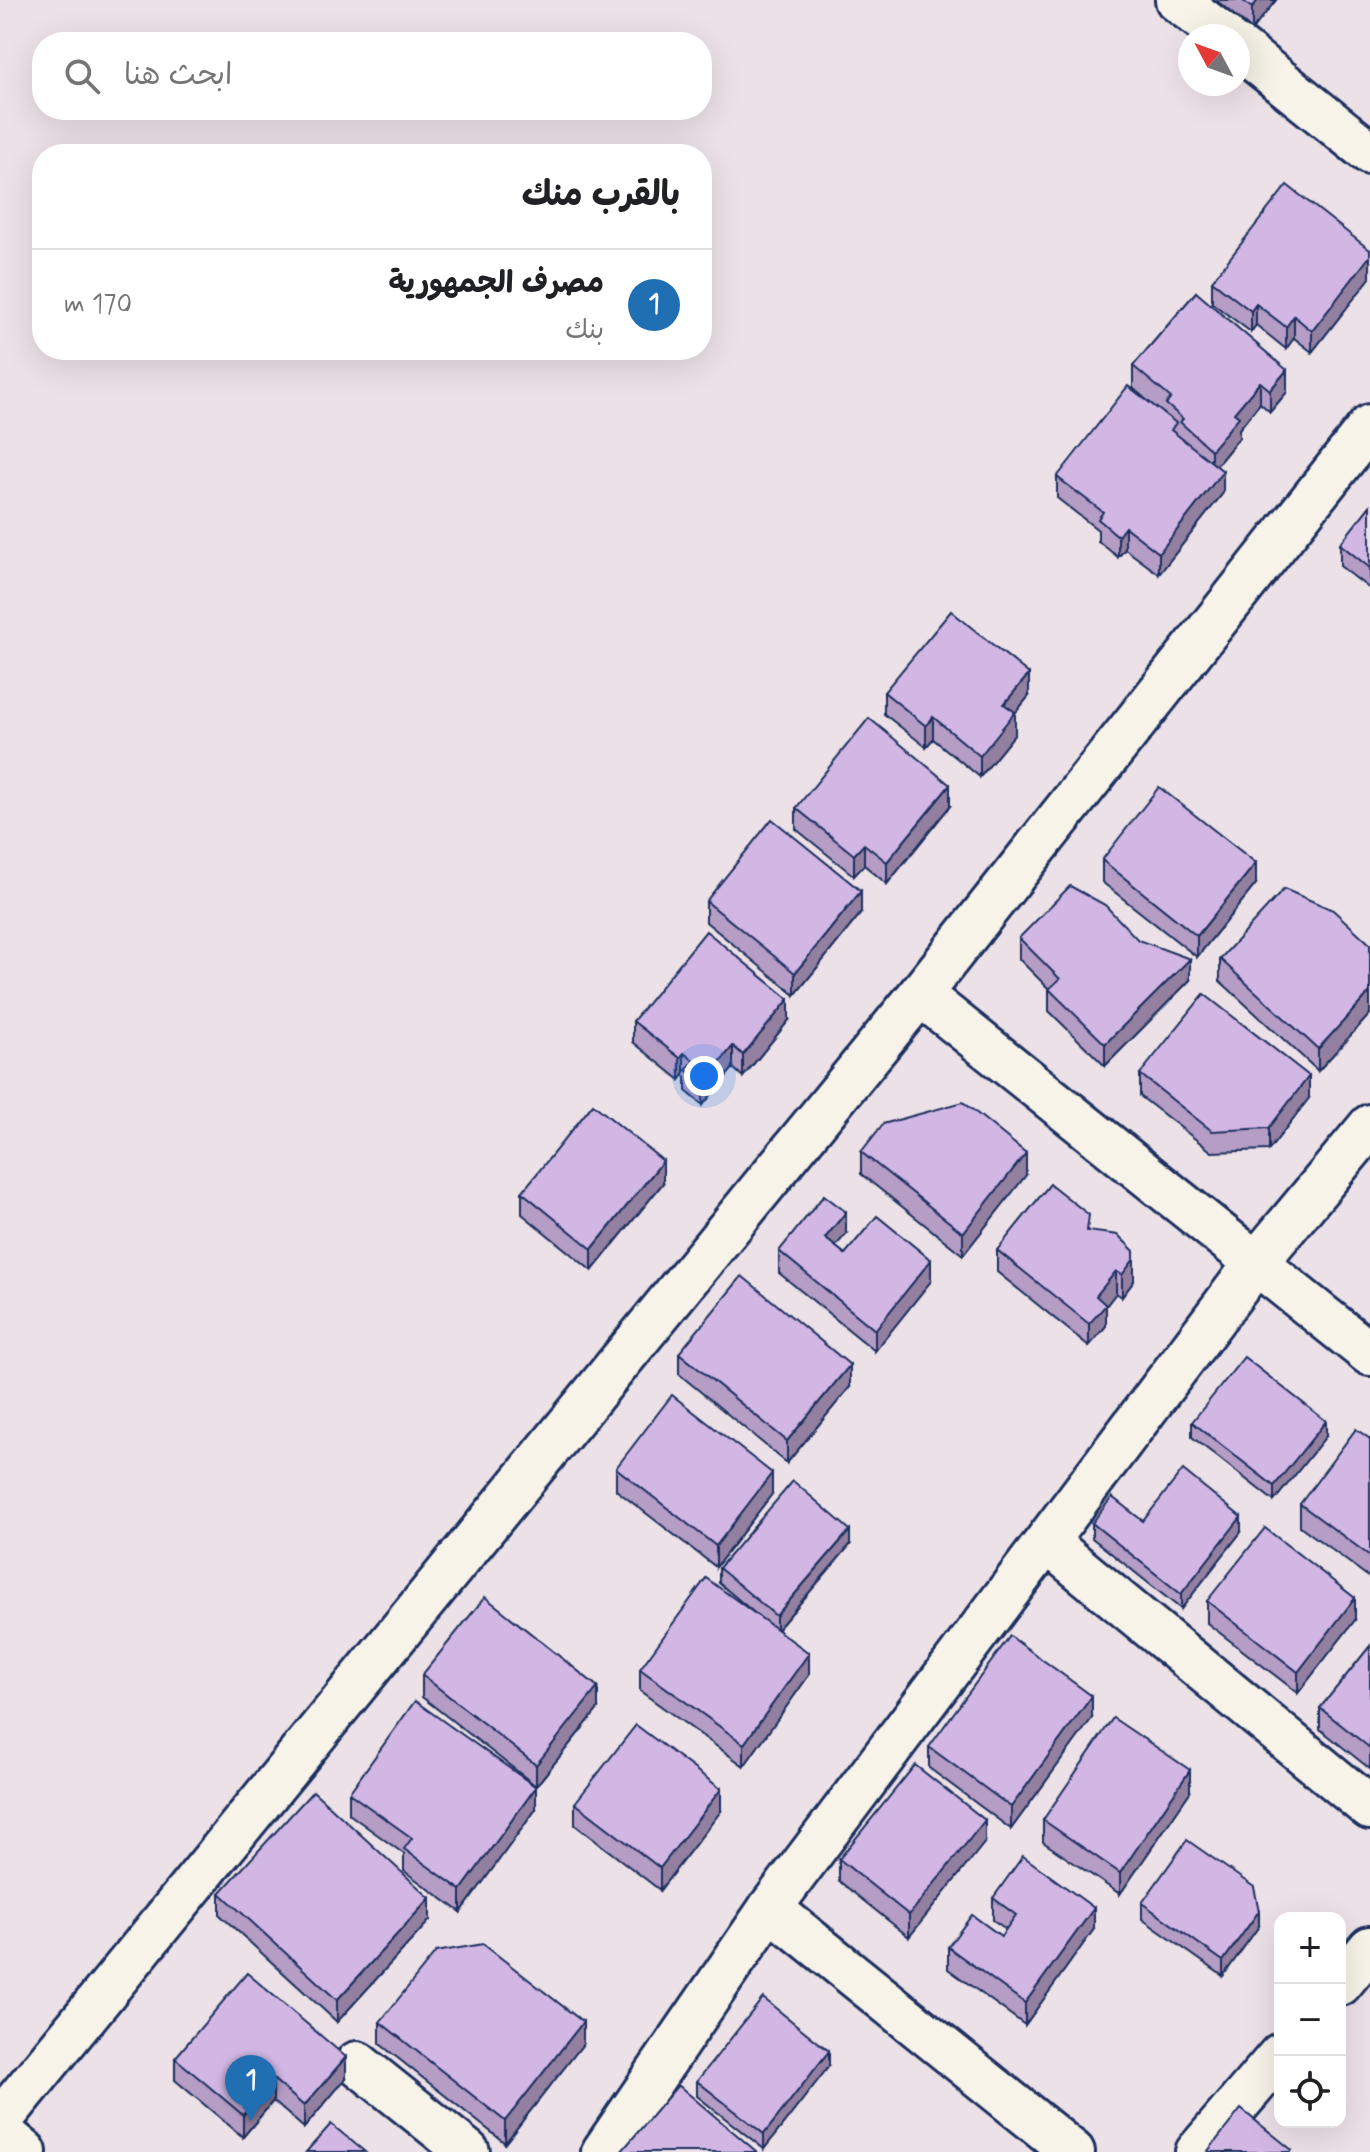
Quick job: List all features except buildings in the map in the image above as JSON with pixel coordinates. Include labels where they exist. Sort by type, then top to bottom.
[{"type":"street","points":[[1177,0],[1208,24]]},
{"type":"street","points":[[1250,57],[1370,153]]},
{"type":"street","points":[[0,2121],[920,994],[1370,426]]},
{"type":"street","points":[[920,994],[1370,1354]]},
{"type":"street","points":[[603,2152],[770,1908],[1256,1263],[1370,1126]]},
{"type":"street","points":[[1047,1542],[1370,1808]]},
{"type":"street","points":[[770,1908],[1073,2152]]},
{"type":"street","points":[[1346,1977],[1370,1948]]},
{"type":"street","points":[[1197,2152],[1279,2056]]},
{"type":"street","points":[[357,2063],[468,2152]]},
{"type":"street","points":[[0,2131],[25,2152]]},
{"type":"place","name":"مصرف الجمهورية","points":[[251,2121]]}]
